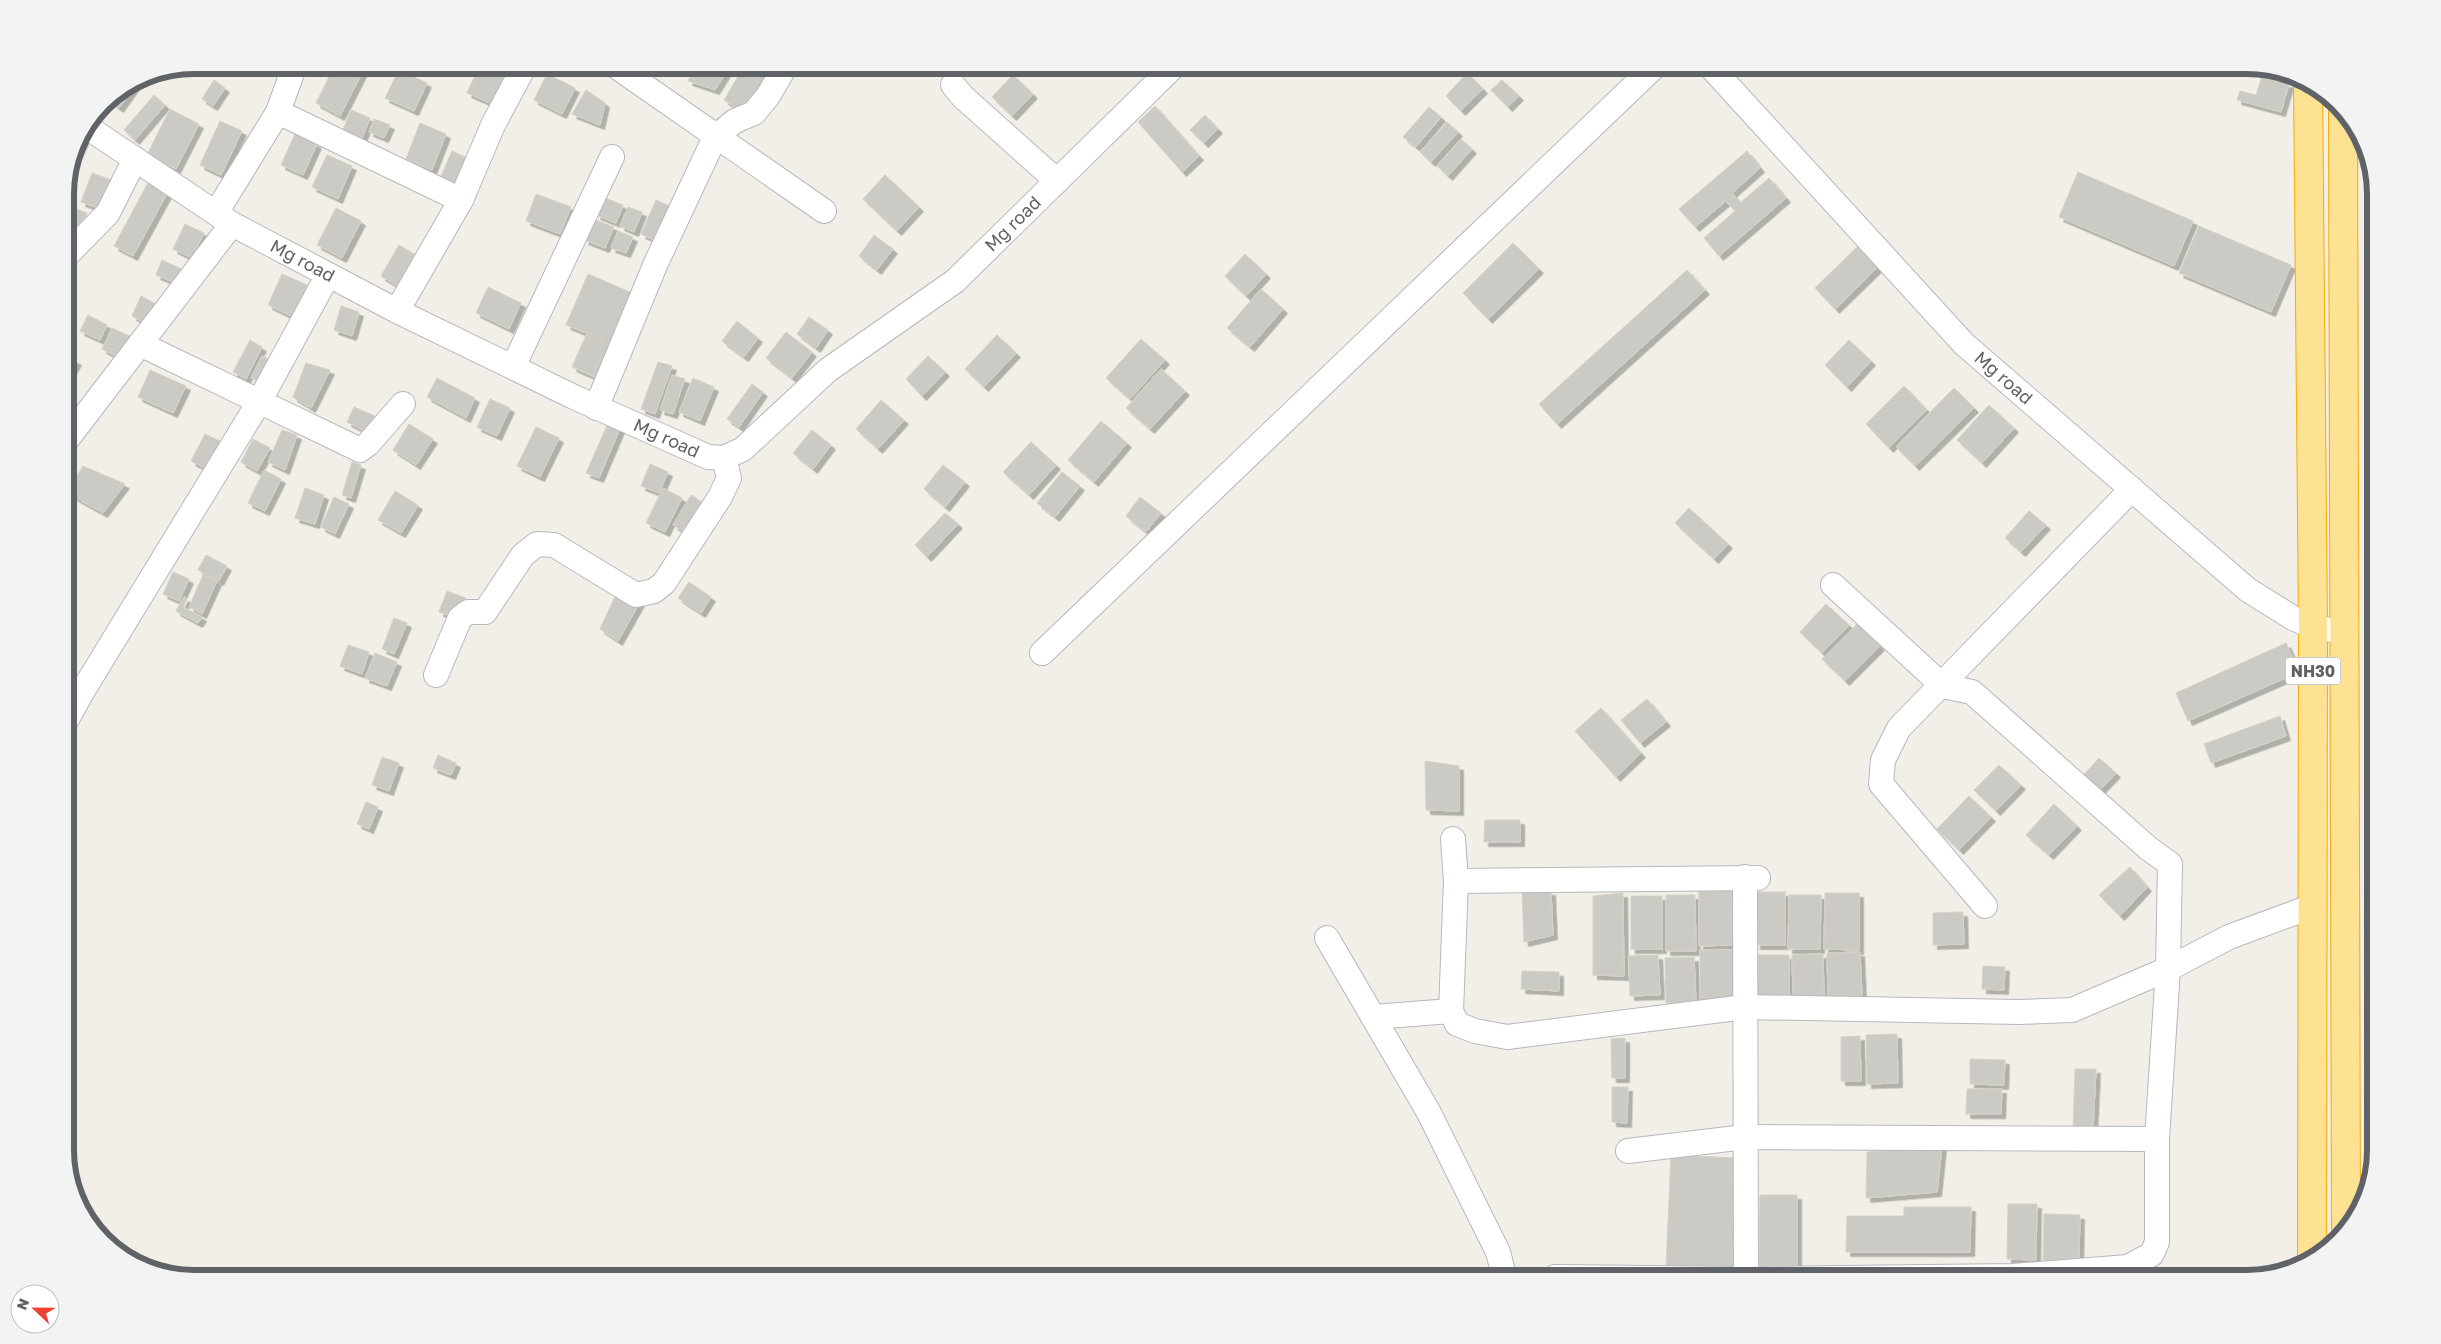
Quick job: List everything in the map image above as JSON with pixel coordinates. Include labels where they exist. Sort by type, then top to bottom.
[{"type":"highway","name":"NH30","points":[[2308,90],[2313,627],[2312,1251]]},
{"type":"highway","name":"NH30","points":[[2343,122],[2346,1218]]},
{"type":"street","points":[[74,430],[140,344],[224,218],[278,112],[292,74]]},
{"type":"street","points":[[397,311],[461,200],[493,125],[520,74]]},
{"type":"street","points":[[627,74],[824,211]]},
{"type":"street","points":[[596,408],[656,263],[715,137],[735,121],[754,113],[768,96],[781,74]]},
{"type":"street","name":"Mg road","points":[[93,128],[135,159],[224,218],[328,275],[397,311],[596,408],[708,457],[724,458],[743,450],[828,370],[955,281],[1166,74]]},
{"type":"street","points":[[1042,653],[1647,74]]},
{"type":"street","name":"Mg road","points":[[1717,74],[1964,344],[2248,590],[2293,618],[2313,627],[2344,632]]},
{"type":"street","points":[[953,85],[963,97],[1057,181]]},
{"type":"street","points":[[278,112],[461,200]]},
{"type":"street","points":[[513,367],[612,157]]},
{"type":"street","points":[[74,248],[108,213],[135,159]]},
{"type":"street","points":[[74,707],[259,402],[328,275]]},
{"type":"street","points":[[140,344],[360,450],[368,444],[402,404]]},
{"type":"street","points":[[436,675],[460,618],[468,612],[485,612],[523,555],[537,544],[554,545],[636,595],[654,591],[664,583],[720,497],[730,478],[724,458]]},
{"type":"street","points":[[1985,906],[1881,784],[1883,760],[1899,728],[1943,686],[2132,489]]},
{"type":"street","points":[[1834,585],[1943,686],[1972,692],[2141,842],[2170,864],[2168,968],[2157,1139],[2157,1242],[2152,1254],[2128,1267],[2089,1270]]},
{"type":"street","points":[[1453,839],[1456,880],[1451,1011],[1457,1024],[1475,1031],[1507,1037],[1745,1007],[2019,1012],[2072,1010],[2168,968],[2229,937],[2312,906]]},
{"type":"street","points":[[1456,880],[1752,878],[1745,1007],[1746,1270]]},
{"type":"street","points":[[1327,938],[1428,1111],[1498,1252],[1502,1270]]},
{"type":"street","points":[[1373,1017],[1451,1011]]},
{"type":"street","points":[[1628,1151],[1745,1138],[2157,1139]]},
{"type":"building","points":[[330,74],[361,74],[340,116],[316,103]]},
{"type":"building","points":[[397,74],[408,74],[427,83],[414,111],[385,98]]},
{"type":"building","points":[[476,74],[505,75],[492,104],[467,93]]},
{"type":"building","points":[[547,74],[575,88],[562,114],[534,100]]},
{"type":"building","points":[[691,74],[725,74],[715,90],[688,81]]},
{"type":"building","points":[[740,74],[761,74],[768,78],[747,114],[724,100]]},
{"type":"building","points":[[1466,74],[1483,89],[1461,111],[1446,96]]},
{"type":"building","points":[[1013,75],[1033,94],[1012,116],[992,97]]},
{"type":"building","points":[[2262,76],[2289,84],[2281,112],[2237,100],[2240,91],[2256,95]]},
{"type":"building","points":[[214,80],[225,88],[213,106],[202,99]]},
{"type":"building","points":[[1502,80],[1519,96],[1508,107],[1491,90]]},
{"type":"building","points":[[586,90],[605,103],[600,125],[572,114]]},
{"type":"building","points":[[130,92],[119,108],[114,104]]},
{"type":"building","points":[[154,95],[165,105],[135,140],[124,130]]},
{"type":"building","points":[[1155,106],[1199,156],[1182,172],[1138,122]]},
{"type":"building","points":[[1429,107],[1441,117],[1416,147],[1403,137]]},
{"type":"building","points":[[170,109],[199,124],[176,169],[147,155]]},
{"type":"building","points":[[351,110],[370,118],[362,138],[343,130]]},
{"type":"building","points":[[1205,115],[1218,129],[1204,143],[1190,130]]},
{"type":"building","points":[[374,119],[390,125],[384,138],[369,132]]},
{"type":"building","points":[[220,121],[242,131],[221,175],[200,165]]},
{"type":"building","points":[[1447,122],[1458,132],[1431,162],[1420,152]]},
{"type":"building","points":[[420,123],[446,134],[432,170],[406,159]]},
{"type":"building","points":[[295,134],[317,144],[303,175],[281,165]]},
{"type":"building","points":[[1461,139],[1472,149],[1448,176],[1437,166]]},
{"type":"building","points":[[452,151],[474,161],[462,189],[440,179]]},
{"type":"building","points":[[1747,151],[1760,168],[1732,193],[1740,203],[1769,178],[1786,198],[1719,256],[1704,238],[1735,211],[1726,201],[1695,227],[1679,209]]},
{"type":"building","points":[[327,155],[352,166],[338,199],[312,187]]},
{"type":"building","points":[[2078,172],[2193,221],[2174,266],[2059,217]]},
{"type":"building","points":[[92,173],[112,180],[101,209],[81,202]]},
{"type":"building","points":[[885,175],[919,207],[897,231],[863,199]]},
{"type":"building","points":[[150,179],[169,190],[133,256],[114,246]]},
{"type":"building","points":[[536,194],[571,207],[560,234],[526,221]]},
{"type":"building","points":[[603,197],[623,205],[616,223],[596,215]]},
{"type":"building","points":[[656,200],[676,209],[660,243],[641,234]]},
{"type":"building","points":[[628,207],[642,212],[634,232],[620,226]]},
{"type":"building","points":[[74,208],[87,213],[77,239],[74,238]]},
{"type":"building","points":[[336,208],[361,221],[342,258],[317,245]]},
{"type":"building","points":[[593,219],[614,227],[605,248],[584,240]]},
{"type":"building","points":[[185,224],[204,233],[192,258],[173,249]]},
{"type":"building","points":[[2199,226],[2291,265],[2271,312],[2179,273]]},
{"type":"building","points":[[618,231],[633,237],[626,253],[611,248]]},
{"type":"building","points":[[874,235],[893,249],[877,270],[859,256]]},
{"type":"building","points":[[1513,243],[1539,269],[1488,319],[1463,293]]},
{"type":"building","points":[[399,245],[419,257],[401,288],[381,276]]},
{"type":"building","points":[[1857,247],[1877,268],[1835,309],[1815,288]]},
{"type":"building","points":[[1245,254],[1266,274],[1246,296],[1225,276]]},
{"type":"building","points":[[162,260],[184,270],[178,284],[156,275]]},
{"type":"building","points":[[1687,270],[1705,290],[1557,424],[1539,404]]},
{"type":"building","points":[[282,274],[312,287],[297,319],[268,305]]},
{"type":"building","points":[[588,274],[632,293],[611,343],[566,325]]},
{"type":"building","points":[[488,287],[521,303],[509,329],[476,313]]},
{"type":"building","points":[[1261,289],[1283,309],[1250,347],[1227,328]]},
{"type":"building","points":[[141,296],[158,305],[148,324],[132,316]]},
{"type":"building","points":[[341,306],[359,312],[352,336],[334,330]]},
{"type":"building","points":[[88,315],[107,325],[100,340],[80,331]]},
{"type":"building","points":[[809,317],[828,330],[816,348],[797,334]]},
{"type":"building","points":[[737,321],[758,338],[744,357],[722,341]]},
{"type":"building","points":[[112,328],[136,339],[125,361],[102,349]]},
{"type":"building","points":[[786,332],[812,352],[792,378],[766,358]]},
{"type":"building","points":[[586,335],[610,345],[597,378],[572,367]]},
{"type":"building","points":[[997,335],[1016,353],[984,387],[965,369]]},
{"type":"building","points":[[1141,339],[1165,360],[1130,399],[1106,378]]},
{"type":"building","points":[[250,340],[262,347],[246,379],[233,372]]},
{"type":"building","points":[[1849,340],[1871,361],[1847,387],[1825,365]]},
{"type":"building","points":[[262,356],[278,363],[266,386],[251,378]]},
{"type":"building","points":[[928,356],[945,372],[922,396],[906,379]]},
{"type":"building","points":[[658,362],[672,366],[655,414],[641,409]]},
{"type":"building","points":[[306,363],[330,370],[311,408],[293,397]]},
{"type":"building","points":[[1161,369],[1185,391],[1150,429],[1126,408]]},
{"type":"building","points":[[150,370],[186,386],[173,413],[138,397]]},
{"type":"building","points":[[672,375],[685,379],[673,414],[660,410]]},
{"type":"building","points":[[437,378],[475,398],[466,418],[427,397]]},
{"type":"building","points":[[693,378],[714,387],[700,421],[679,412]]},
{"type":"building","points":[[752,384],[763,392],[739,427],[727,419]]},
{"type":"building","points":[[1904,386],[1927,410],[1889,448],[1866,424]]},
{"type":"building","points":[[1954,388],[1974,408],[1915,466],[1896,447]]},
{"type":"building","points":[[490,399],[510,408],[497,436],[477,427]]},
{"type":"building","points":[[881,400],[904,420],[878,449],[856,429]]},
{"type":"building","points":[[1989,405],[2014,428],[1982,463],[1957,440]]},
{"type":"building","points":[[354,407],[377,417],[369,433],[347,422]]},
{"type":"building","points":[[610,419],[622,424],[599,478],[586,473]]},
{"type":"building","points":[[1101,421],[1127,443],[1094,482],[1068,460]]},
{"type":"building","points":[[409,424],[433,439],[416,465],[393,450]]},
{"type":"building","points":[[536,427],[559,438],[540,477],[517,466]]},
{"type":"building","points":[[282,430],[297,435],[285,470],[268,462]]},
{"type":"building","points":[[812,430],[831,445],[813,469],[793,453]]},
{"type":"building","points":[[205,434],[222,442],[208,470],[191,461]]},
{"type":"building","points":[[253,439],[270,448],[257,471],[241,462]]},
{"type":"building","points":[[1031,442],[1056,465],[1029,495],[1003,472]]},
{"type":"building","points":[[352,462],[361,465],[351,498],[342,495]]},
{"type":"building","points":[[650,464],[668,472],[659,493],[641,486]]},
{"type":"building","points":[[943,465],[965,482],[945,507],[924,489]]},
{"type":"building","points":[[83,466],[125,484],[103,513],[74,497],[74,481]]},
{"type":"building","points":[[264,470],[281,479],[265,511],[248,503]]},
{"type":"building","points":[[1062,472],[1080,486],[1055,517],[1037,503]]},
{"type":"building","points":[[305,488],[324,495],[315,524],[295,518]]},
{"type":"building","points":[[663,488],[682,498],[665,532],[646,523]]},
{"type":"building","points":[[395,491],[418,505],[401,533],[378,520]]},
{"type":"building","points":[[691,495],[707,505],[689,534],[673,525]]},
{"type":"building","points":[[334,497],[349,504],[335,534],[321,527]]},
{"type":"building","points":[[1140,497],[1161,513],[1146,532],[1126,516]]},
{"type":"building","points":[[1689,508],[1728,544],[1714,559],[1675,523]]},
{"type":"building","points":[[2029,511],[2046,525],[2021,552],[2005,538]]},
{"type":"building","points":[[945,513],[958,524],[927,557],[915,545]]},
{"type":"building","points":[[206,555],[227,566],[219,581],[198,570]]},
{"type":"building","points":[[173,572],[189,579],[179,601],[163,594]]},
{"type":"building","points":[[203,575],[217,581],[202,614],[189,607]]},
{"type":"building","points":[[689,582],[711,597],[701,613],[678,598]]},
{"type":"building","points":[[447,591],[466,598],[459,619],[439,612]]},
{"type":"building","points":[[617,592],[640,602],[618,641],[600,629]]},
{"type":"building","points":[[184,597],[187,599],[183,607],[202,617],[198,623],[176,611]]},
{"type":"building","points":[[1826,604],[1849,625],[1822,653],[1800,632]]},
{"type":"building","points":[[394,618],[407,623],[394,654],[382,649]]},
{"type":"building","points":[[1857,624],[1880,646],[1845,681],[1822,659]]},
{"type":"building","points":[[2286,643],[2299,672],[2188,721],[2176,693]]},
{"type":"building","points":[[348,645],[369,652],[362,674],[340,666]]},
{"type":"building","points":[[375,653],[397,662],[387,686],[365,678]]},
{"type":"building","points":[[1647,699],[1666,722],[1640,743],[1621,720]]},
{"type":"building","points":[[1601,708],[1641,753],[1616,777],[1575,731]]},
{"type":"building","points":[[2280,716],[2286,736],[2211,763],[2204,744]]},
{"type":"building","points":[[438,755],[456,763],[451,775],[433,768]]},
{"type":"building","points":[[382,757],[399,763],[389,791],[372,785]]},
{"type":"building","points":[[2099,758],[2116,773],[2095,795],[2079,780]]},
{"type":"building","points":[[1425,761],[1459,766],[1459,811],[1426,810]]},
{"type":"building","points":[[1999,765],[2021,785],[1996,811],[1974,790]]},
{"type":"building","points":[[1969,796],[1991,817],[1959,850],[1937,829]]},
{"type":"building","points":[[366,802],[378,807],[369,829],[357,824]]},
{"type":"building","points":[[2054,804],[2077,826],[2049,855],[2026,835]]},
{"type":"building","points":[[1485,820],[1520,820],[1520,842],[1484,842]]},
{"type":"building","points":[[2130,867],[2147,887],[2120,916],[2099,895]]},
{"type":"building","points":[[1699,886],[1731,886],[1732,945],[1699,946]]},
{"type":"building","points":[[1522,890],[1551,891],[1553,935],[1524,942]]},
{"type":"building","points":[[1756,892],[1785,892],[1785,945],[1756,945]]},
{"type":"building","points":[[1623,893],[1624,976],[1593,975],[1593,896]]},
{"type":"building","points":[[1825,893],[1859,893],[1859,950],[1824,949]]},
{"type":"building","points":[[1666,895],[1695,895],[1696,951],[1666,951]]},
{"type":"building","points":[[1789,895],[1821,895],[1820,949],[1788,949]]},
{"type":"building","points":[[1631,896],[1662,896],[1662,949],[1631,949]]},
{"type":"building","points":[[1963,912],[1964,944],[1933,945],[1933,913]]},
{"type":"building","points":[[1700,950],[1733,950],[1733,1001],[1700,1001]]},
{"type":"building","points":[[1860,952],[1862,995],[1828,997],[1827,953]]},
{"type":"building","points":[[1823,954],[1824,996],[1793,997],[1792,955]]},
{"type":"building","points":[[1658,955],[1660,995],[1630,996],[1629,956]]},
{"type":"building","points":[[1757,955],[1789,955],[1789,997],[1757,997]]},
{"type":"building","points":[[1694,957],[1696,1002],[1666,1003],[1665,958]]},
{"type":"building","points":[[1983,966],[2005,967],[2004,990],[1982,989]]},
{"type":"building","points":[[1522,971],[1559,972],[1559,991],[1521,989]]},
{"type":"building","points":[[1897,1034],[1898,1083],[1867,1084],[1866,1035]]},
{"type":"building","points":[[1860,1036],[1861,1081],[1841,1081],[1841,1037]]},
{"type":"building","points":[[1625,1038],[1625,1078],[1612,1078],[1611,1039]]},
{"type":"building","points":[[1970,1059],[2005,1060],[2004,1085],[1970,1084]]},
{"type":"building","points":[[2075,1069],[2096,1069],[2093,1130],[2073,1129]]},
{"type":"building","points":[[1612,1087],[1628,1087],[1627,1123],[1612,1122]]},
{"type":"building","points":[[1967,1089],[2002,1089],[2001,1114],[1966,1114]]},
{"type":"building","points":[[1942,1146],[1937,1192],[1866,1198],[1867,1152]]},
{"type":"building","points":[[1671,1155],[1737,1158],[1732,1268],[1666,1266]]},
{"type":"building","points":[[1760,1195],[1797,1195],[1797,1265],[1759,1265]]},
{"type":"building","points":[[2008,1204],[2037,1204],[2036,1260],[2007,1259]]},
{"type":"building","points":[[1904,1207],[1971,1207],[1970,1252],[1846,1252],[1847,1216],[1904,1216]]},
{"type":"building","points":[[2044,1214],[2080,1215],[2079,1260],[2043,1260]]}]
